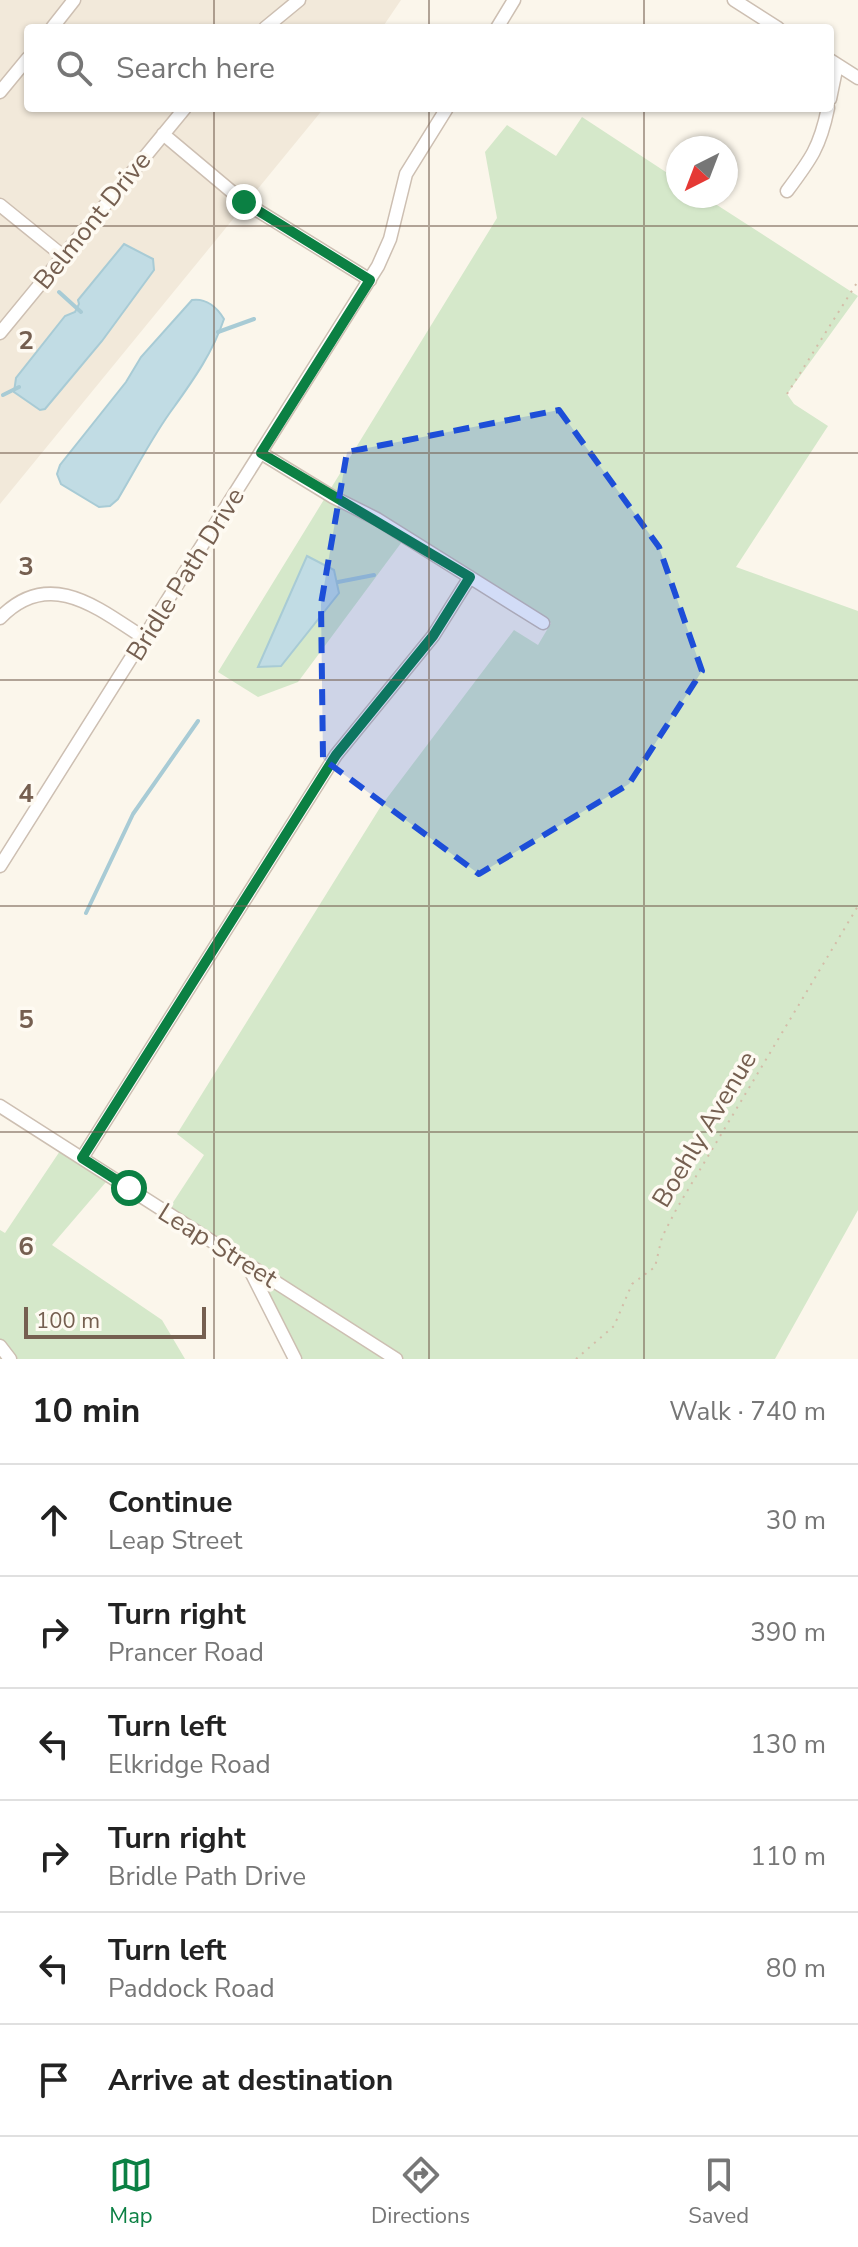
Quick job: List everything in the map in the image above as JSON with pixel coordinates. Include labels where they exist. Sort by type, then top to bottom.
[{"type":"street","points":[[55,24],[74,0]]},
{"type":"street","points":[[270,24],[299,0]]},
{"type":"street","points":[[499,24],[514,0]]},
{"type":"street","points":[[734,0],[772,24]]},
{"type":"street","points":[[0,92],[24,63]]},
{"type":"street","points":[[834,63],[858,78]]},
{"type":"street","name":"Belmont Drive","points":[[0,333],[182,112]]},
{"type":"street","name":"Bridle Path Drive","points":[[0,866],[370,280],[390,239],[406,174],[445,112]]},
{"type":"street","points":[[787,191],[814,156],[827,112]]},
{"type":"street","points":[[163,134],[244,202],[370,280]]},
{"type":"street","points":[[0,205],[63,256]]},
{"type":"street","points":[[261,453],[543,623]]},
{"type":"street","points":[[82,1158],[336,755],[433,636],[470,577]]},
{"type":"street","points":[[0,618],[27,598],[62,594],[87,602],[144,638]]},
{"type":"street","name":"Leap Street","points":[[0,1106],[396,1359]]},
{"type":"street","points":[[246,1263],[295,1359]]},
{"type":"street","points":[[0,1346],[10,1359]]},
{"type":"path","points":[[787,394],[858,281]]},
{"type":"path","name":"Boehly Avenue","points":[[576,1359],[614,1326],[632,1284],[655,1267],[662,1237],[677,1208],[858,906]]},
{"type":"highlighted area","points":[[559,410],[659,547],[702,671],[629,784],[479,874],[323,759],[321,604],[347,452]]},
{"type":"shaded area","points":[[0,0],[401,0],[385,24],[24,24],[24,112],[321,112],[0,504]]},
{"type":"green space","points":[[582,117],[666,172],[666,208],[722,208],[858,296],[787,394],[794,404],[828,426],[736,567],[858,611],[858,1210],[775,1359],[295,1359],[243,1258],[168,1210],[204,1155],[177,1134],[381,806],[514,630],[538,645],[551,623],[407,535],[298,682],[258,697],[218,672],[497,218],[485,152],[507,125],[556,156]]},
{"type":"green space","points":[[64,1145],[112,1175],[52,1245],[162,1320],[185,1359],[0,1359],[0,1230],[5,1233]]},
{"type":"water","points":[[124,244],[153,259],[154,270],[102,341],[45,409],[40,410],[14,392],[16,378],[65,316],[75,312],[78,300]]},
{"type":"water","points":[[192,300],[211,304],[224,319],[214,343],[118,499],[110,506],[99,507],[61,484],[57,474],[60,465],[126,382],[141,357]]},
{"type":"water","points":[[307,556],[334,570],[339,593],[281,666],[258,667]]},
{"type":"waterway","points":[[59,292],[81,312]]},
{"type":"waterway","points":[[218,332],[254,319]]},
{"type":"waterway","points":[[3,395],[19,387]]},
{"type":"waterway","points":[[338,582],[374,575]]},
{"type":"waterway","points":[[86,913],[133,814],[198,721]]},
{"type":"route","points":[[129,1188],[82,1158],[336,755],[433,636],[470,577],[377,519],[333,497],[261,453],[370,280],[244,202]]}]
